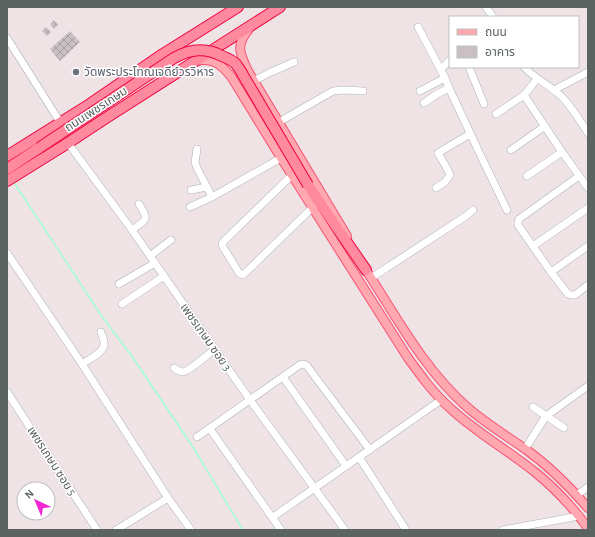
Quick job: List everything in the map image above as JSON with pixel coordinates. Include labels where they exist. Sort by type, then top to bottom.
[{"type":"highway","name":"ถนนเพชรเกษม","points":[[7,181],[280,7]]},
{"type":"highway","name":"ถนนเพชรเกษม","points":[[7,156],[90,104],[231,9]]},
{"type":"highway","points":[[7,169],[183,53],[191,50],[206,50],[218,53],[235,64],[243,75],[308,185],[368,274]]},
{"type":"main road","points":[[252,25],[245,34],[240,47],[240,52],[248,71],[347,234],[368,274],[416,349],[438,378],[467,408],[525,449],[562,479],[588,508]]},
{"type":"main road","points":[[190,64],[205,60],[213,61],[226,69],[408,358],[426,383],[451,410],[474,429],[544,479],[567,502],[588,528]]},
{"type":"main road","points":[[226,69],[235,61],[243,60]]},
{"type":"street","points":[[486,7],[492,16]]},
{"type":"street","points":[[418,27],[446,78],[470,134],[507,210]]},
{"type":"street","points":[[7,38],[60,122]]},
{"type":"street","points":[[441,69],[449,61]]},
{"type":"street","points":[[254,81],[294,62]]},
{"type":"street","points":[[468,68],[484,104]]},
{"type":"street","points":[[525,68],[537,79],[562,96],[588,133]]},
{"type":"street","points":[[554,90],[588,72]]},
{"type":"street","points":[[420,91],[446,78]]},
{"type":"street","points":[[496,114],[524,95],[537,79]]},
{"type":"street","points":[[424,103],[449,88]]},
{"type":"street","points":[[279,122],[332,90],[363,91]]},
{"type":"street","points":[[524,95],[588,188]]},
{"type":"street","points":[[512,150],[544,126]]},
{"type":"street","points":[[436,188],[445,182],[450,175],[438,153],[470,134]]},
{"type":"street","name":"เพชรเกษม ซอย 3","points":[[68,143],[132,230],[250,400],[345,530]]},
{"type":"street","points":[[197,149],[195,162],[212,197]]},
{"type":"street","points":[[527,176],[562,152]]},
{"type":"street","points":[[190,207],[212,197],[282,158]]},
{"type":"street","points":[[292,175],[222,244],[239,274],[244,274],[313,207]]},
{"type":"street","points":[[579,176],[519,219],[518,225],[568,294],[574,294],[588,285]]},
{"type":"street","points":[[191,190],[207,187]]},
{"type":"street","points":[[132,230],[145,220],[146,217],[139,204]]},
{"type":"street","points":[[533,246],[588,208]]},
{"type":"street","points":[[368,274],[473,210]]},
{"type":"street","points":[[150,256],[171,240]]},
{"type":"street","points":[[551,272],[588,246]]},
{"type":"street","points":[[7,253],[82,364],[168,498],[191,530]]},
{"type":"street","points":[[119,284],[154,263]]},
{"type":"street","points":[[122,304],[164,276]]},
{"type":"street","points":[[82,364],[97,355],[103,349],[105,344],[101,332]]},
{"type":"street","points":[[174,368],[183,372],[189,370],[215,349]]},
{"type":"street","points":[[197,437],[301,364],[305,364],[370,450]]},
{"type":"street","points":[[283,377],[346,466]]},
{"type":"street","points":[[525,449],[546,416],[588,386]]},
{"type":"street","name":"เพชรเกษม ซอย 5","points":[[7,392],[97,530]]},
{"type":"street","points":[[273,517],[441,400]]},
{"type":"street","points":[[534,407],[564,428]]},
{"type":"street","points":[[210,429],[281,530]]},
{"type":"street","points":[[359,457],[406,530]]},
{"type":"street","points":[[577,495],[588,487]]},
{"type":"street","points":[[116,530],[168,498]]},
{"type":"street","points":[[504,530],[579,516]]},
{"type":"building","points":[[54,20],[58,25],[54,29],[50,24]]},
{"type":"building","points":[[46,27],[51,32],[47,36],[42,31]]},
{"type":"building","points":[[70,31],[80,42],[60,61],[50,49]]},
{"type":"waterway","points":[[13,181],[103,318],[131,355],[191,444],[243,530]]},
{"type":"place","name":"วัดพระประโทณเจดีย์วรวิหาร","points":[[76,72]]}]
